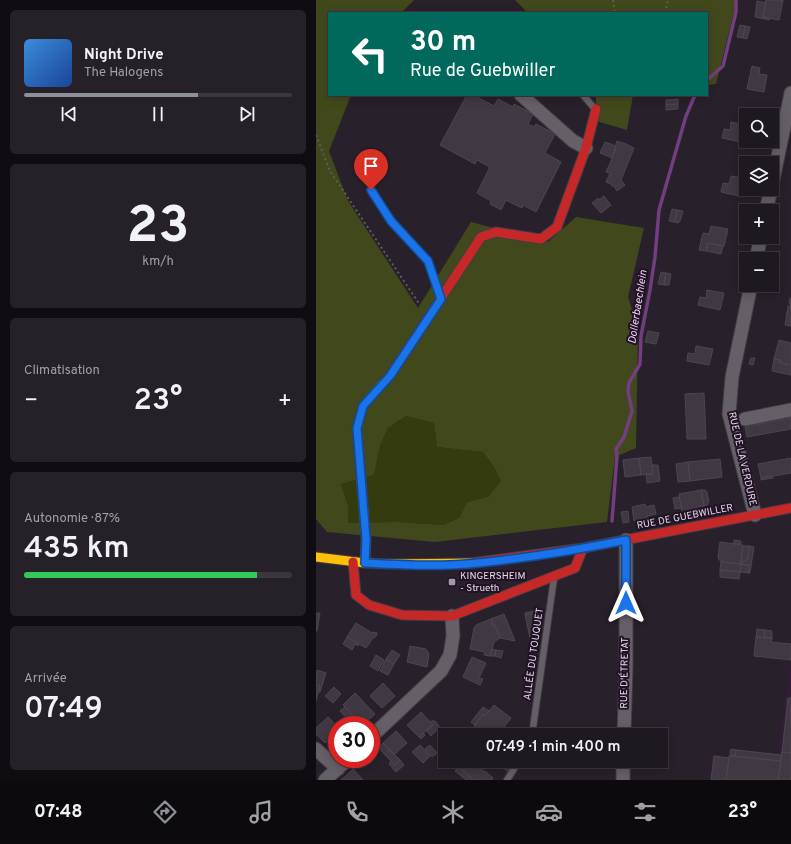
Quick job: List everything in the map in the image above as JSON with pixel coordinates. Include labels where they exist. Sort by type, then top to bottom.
[{"type":"street","points":[[779,156],[789,115],[791,93]]},
{"type":"street","points":[[522,96],[573,141],[586,148]]},
{"type":"street","points":[[365,563],[366,539],[357,428],[363,406],[390,376],[481,237],[496,232],[541,239],[557,227],[586,148],[596,109]]},
{"type":"street","name":"RUE DE LA VERDURE","points":[[750,292],[732,377],[729,414],[755,515]]},
{"type":"street","points":[[745,418],[791,410]]},
{"type":"street","name":"RUE DE GUEBWILLER","points":[[316,557],[353,562],[389,564],[478,563],[582,548],[791,508]]},
{"type":"street","name":"RUE D'ÉTRETAT","points":[[624,728],[626,667],[626,540]]},
{"type":"street","points":[[353,562],[356,595],[369,605],[402,616],[452,616],[575,568],[582,548]]},
{"type":"street","points":[[380,729],[441,671],[450,655],[453,636],[452,616]]},
{"type":"street","points":[[316,749],[338,769],[325,780]]},
{"type":"street","points":[[623,768],[623,780]]},
{"type":"lane","points":[[584,96],[596,109]]},
{"type":"lane","points":[[371,190],[391,221],[428,261],[441,299]]},
{"type":"lane","points":[[731,421],[745,418]]},
{"type":"lane","name":"ALLÉE DU TOUQUET","points":[[533,728],[555,576]]},
{"type":"lane","points":[[508,780],[515,768]]},
{"type":"path","points":[[613,0],[615,12]]},
{"type":"path","points":[[665,12],[668,0]]},
{"type":"path","points":[[316,135],[330,171],[428,318]]},
{"type":"shaded area","points":[[789,668],[791,668],[791,780],[709,780],[712,754],[727,756],[729,748],[778,753]]},
{"type":"green space","points":[[316,0],[414,0],[402,12],[328,12],[328,96],[351,96],[329,151],[348,201],[418,308],[471,222],[548,242],[576,217],[644,228],[628,297],[638,329],[636,448],[615,457],[607,522],[435,542],[327,532],[316,519]],"holes":[[[406,416],[434,423],[437,447],[483,452],[494,467],[501,481],[488,497],[467,502],[459,518],[443,525],[396,522],[348,523],[348,506],[341,484],[374,475],[380,446],[388,428]]]},
{"type":"green space","points":[[515,0],[737,0],[716,84],[708,85],[708,12],[527,12]]},
{"type":"green space","points":[[596,96],[633,96],[627,130],[596,121]]},
{"type":"green space","points":[[406,416],[434,423],[437,447],[483,452],[494,467],[501,481],[488,497],[467,502],[459,518],[443,525],[396,522],[348,523],[348,506],[341,484],[374,475],[380,446],[388,428]]},
{"type":"building","points":[[766,0],[783,0],[779,20],[763,17]]},
{"type":"building","points":[[757,1],[766,3],[763,17],[770,18],[769,20],[755,17]]},
{"type":"building","points":[[740,25],[745,26],[743,38],[737,37]]},
{"type":"building","points":[[745,26],[750,27],[747,39],[743,38]]},
{"type":"building","points":[[752,66],[760,68],[759,74],[767,75],[764,92],[747,89]]},
{"type":"building","points":[[466,96],[475,96],[494,106],[498,99],[513,107],[514,104],[533,114],[528,124],[534,127],[536,124],[555,134],[545,153],[561,162],[536,212],[523,205],[522,208],[506,200],[501,210],[490,204],[491,201],[477,193],[490,167],[477,160],[475,164],[440,145]]},
{"type":"building","points":[[678,99],[678,104],[666,105],[666,100]]},
{"type":"building","points":[[678,104],[678,109],[666,110],[666,105]]},
{"type":"building","points":[[731,122],[739,124],[739,142],[722,138],[724,129],[730,130]]},
{"type":"building","points":[[617,141],[634,148],[621,180],[625,185],[617,191],[614,186],[606,182],[610,173],[606,172]]},
{"type":"building","points":[[605,142],[616,146],[612,158],[600,153]]},
{"type":"building","points":[[731,176],[739,178],[739,196],[721,192],[723,183],[729,184]]},
{"type":"building","points":[[604,196],[611,205],[601,213],[592,203],[598,198],[599,200]]},
{"type":"building","points":[[672,209],[677,210],[675,222],[669,221]]},
{"type":"building","points":[[677,210],[683,211],[678,223],[675,222]]},
{"type":"building","points":[[711,226],[728,229],[724,246],[708,243],[706,251],[699,250],[703,233],[709,234]]},
{"type":"building","points":[[708,243],[723,246],[721,254],[706,251]]},
{"type":"building","points":[[661,272],[666,273],[664,285],[658,284]]},
{"type":"building","points":[[666,273],[671,274],[669,285],[664,285]]},
{"type":"building","points":[[707,290],[724,293],[720,310],[698,305],[700,297],[706,298]]},
{"type":"building","points":[[791,304],[791,326],[785,325],[788,306],[790,307]]},
{"type":"building","points":[[648,331],[659,333],[656,344],[645,342]]},
{"type":"building","points":[[779,340],[791,343],[791,365],[780,363],[780,360],[774,359]]},
{"type":"building","points":[[696,346],[713,349],[709,365],[687,361],[688,353],[695,354]]},
{"type":"building","points":[[751,358],[755,358],[753,365],[749,364]]},
{"type":"building","points":[[774,359],[780,360],[780,363],[791,365],[791,375],[772,371]]},
{"type":"building","points":[[704,393],[706,439],[687,439],[685,394]]},
{"type":"building","points":[[791,418],[791,429],[747,437],[745,427]]},
{"type":"building","points":[[651,457],[653,474],[641,475],[639,458]]},
{"type":"building","points":[[639,458],[641,475],[625,477],[623,460]]},
{"type":"building","points":[[791,458],[791,473],[761,478],[758,464]]},
{"type":"building","points":[[720,459],[722,477],[690,481],[688,462]]},
{"type":"building","points":[[688,462],[690,481],[678,482],[676,464]]},
{"type":"building","points":[[652,465],[658,465],[660,481],[647,483],[646,474],[653,474]]},
{"type":"building","points":[[773,476],[773,478],[761,480],[761,478]]},
{"type":"building","points":[[701,490],[704,506],[682,512],[679,494]]},
{"type":"building","points":[[701,490],[705,490],[707,492],[709,502],[704,506]]},
{"type":"building","points":[[679,497],[682,508],[675,509],[673,498]]},
{"type":"building","points":[[645,504],[646,507],[654,505],[656,514],[647,516],[648,518],[634,521],[632,507]]},
{"type":"building","points":[[628,511],[629,522],[623,523],[621,512]]},
{"type":"building","points":[[734,540],[741,541],[741,544],[734,544]]},
{"type":"building","points":[[720,542],[743,545],[741,564],[721,562],[718,558]]},
{"type":"building","points":[[743,546],[749,546],[748,559],[744,562],[741,561]]},
{"type":"building","points":[[749,546],[754,547],[751,566],[741,564],[741,561],[744,562],[748,559]]},
{"type":"building","points":[[721,562],[741,564],[740,572],[720,570]]},
{"type":"building","points":[[741,564],[749,565],[748,573],[740,572]]},
{"type":"building","points":[[749,565],[751,566],[750,573],[748,573]]},
{"type":"building","points":[[720,570],[740,572],[739,579],[720,577]]},
{"type":"building","points":[[538,610],[539,612],[525,615],[525,613]]},
{"type":"building","points":[[539,612],[542,628],[537,629],[539,636],[530,638],[525,615]]},
{"type":"building","points":[[316,613],[320,613],[317,631],[316,631]]},
{"type":"building","points":[[504,614],[515,641],[500,638],[495,625],[493,626],[491,619]]},
{"type":"building","points":[[491,619],[500,638],[494,642],[490,656],[484,655],[485,652],[470,649],[474,628],[476,625]]},
{"type":"building","points":[[356,623],[372,633],[377,633],[366,648],[347,637]]},
{"type":"building","points":[[757,629],[765,630],[764,638],[756,637]]},
{"type":"building","points":[[765,630],[772,631],[772,638],[764,638]]},
{"type":"building","points":[[347,637],[359,644],[358,646],[355,644],[352,650],[343,644]]},
{"type":"building","points":[[756,637],[772,638],[771,642],[791,644],[791,660],[754,656]]},
{"type":"building","points":[[410,646],[426,649],[429,654],[427,667],[407,662]]},
{"type":"building","points":[[492,649],[496,650],[495,656],[490,656]]},
{"type":"building","points":[[392,650],[400,655],[394,664],[386,659]]},
{"type":"building","points":[[496,650],[503,651],[501,658],[495,656]]},
{"type":"building","points":[[376,655],[384,660],[378,671],[370,666]]},
{"type":"building","points":[[472,657],[486,663],[479,678],[483,679],[480,685],[463,677]]},
{"type":"building","points":[[386,659],[394,664],[388,675],[380,671]]},
{"type":"building","points":[[317,670],[326,673],[320,692],[318,692],[320,686],[316,685]]},
{"type":"building","points":[[383,683],[395,696],[382,708],[370,696]]},
{"type":"building","points":[[316,685],[320,686],[316,701]]},
{"type":"building","points":[[334,687],[341,694],[333,703],[325,696]]},
{"type":"building","points":[[355,693],[375,714],[373,716],[354,716],[343,705]]},
{"type":"building","points":[[788,698],[791,698],[791,753],[782,752]]},
{"type":"building","points":[[494,705],[511,718],[503,728],[476,728],[474,726],[483,714],[485,716]]},
{"type":"building","points":[[345,707],[352,714],[350,716],[344,716],[340,711]]},
{"type":"building","points":[[483,707],[489,711],[485,716],[483,714],[475,725],[471,722]]},
{"type":"building","points":[[421,712],[433,725],[419,737],[407,725]]},
{"type":"building","points":[[328,717],[328,740],[325,743],[316,734],[316,728]]},
{"type":"building","points":[[435,721],[439,726],[431,736],[426,730],[433,725],[430,722]]},
{"type":"building","points":[[396,731],[407,743],[394,755],[383,743]]},
{"type":"building","points":[[423,733],[425,735],[421,739],[419,737]]},
{"type":"building","points":[[383,743],[390,750],[385,755],[380,749]]},
{"type":"building","points":[[420,745],[430,756],[423,763],[412,752]]},
{"type":"building","points":[[430,745],[437,753],[432,757],[425,749]]},
{"type":"building","points":[[731,749],[736,750],[735,756],[730,756]]},
{"type":"building","points":[[390,750],[400,760],[395,765],[385,755]]},
{"type":"building","points":[[736,750],[781,755],[781,761],[735,756]]},
{"type":"building","points":[[782,752],[791,753],[791,780],[778,780]]},
{"type":"building","points":[[714,756],[729,758],[726,780],[711,780]]},
{"type":"building","points":[[729,756],[781,761],[778,780],[726,780]]},
{"type":"building","points":[[400,760],[404,765],[396,772],[389,764],[391,761],[395,765]]},
{"type":"building","points":[[460,768],[481,768],[493,778],[492,780],[473,780]]},
{"type":"building","points":[[460,768],[473,780],[466,780],[455,771]]},
{"type":"building","points":[[504,768],[511,768],[508,772]]},
{"type":"building","points":[[353,769],[363,780],[341,780],[347,775]]},
{"type":"waterway","name":"Dollerbaechlein","points":[[708,79],[723,66],[736,12],[736,0]]},
{"type":"waterway","name":"Dollerbaechlein","points":[[612,521],[617,456],[616,449],[624,437],[632,411],[628,391],[629,383],[640,364],[641,336],[655,257],[659,210],[686,116],[695,96]]},
{"type":"traffic: fast","points":[[365,563],[366,539],[357,428],[363,406],[384,382]]},
{"type":"traffic: slow","points":[[316,557],[365,563],[389,564],[471,563]]},
{"type":"traffic: jam","points":[[384,382],[390,376],[481,237],[496,232],[541,239],[557,227],[586,148],[596,109]]},
{"type":"traffic: jam","points":[[471,563],[583,548],[791,508]]},
{"type":"traffic: jam","points":[[353,562],[356,595],[369,605],[402,615],[452,616],[575,568],[583,548]]},
{"type":"place","name":"KINGERSHEIM - Strueth","points":[[452,582]]},
{"type":"route","points":[[371,190],[391,221],[428,261],[441,299],[390,376],[363,406],[357,428],[366,539],[365,563],[478,563],[626,540],[626,603]]}]
